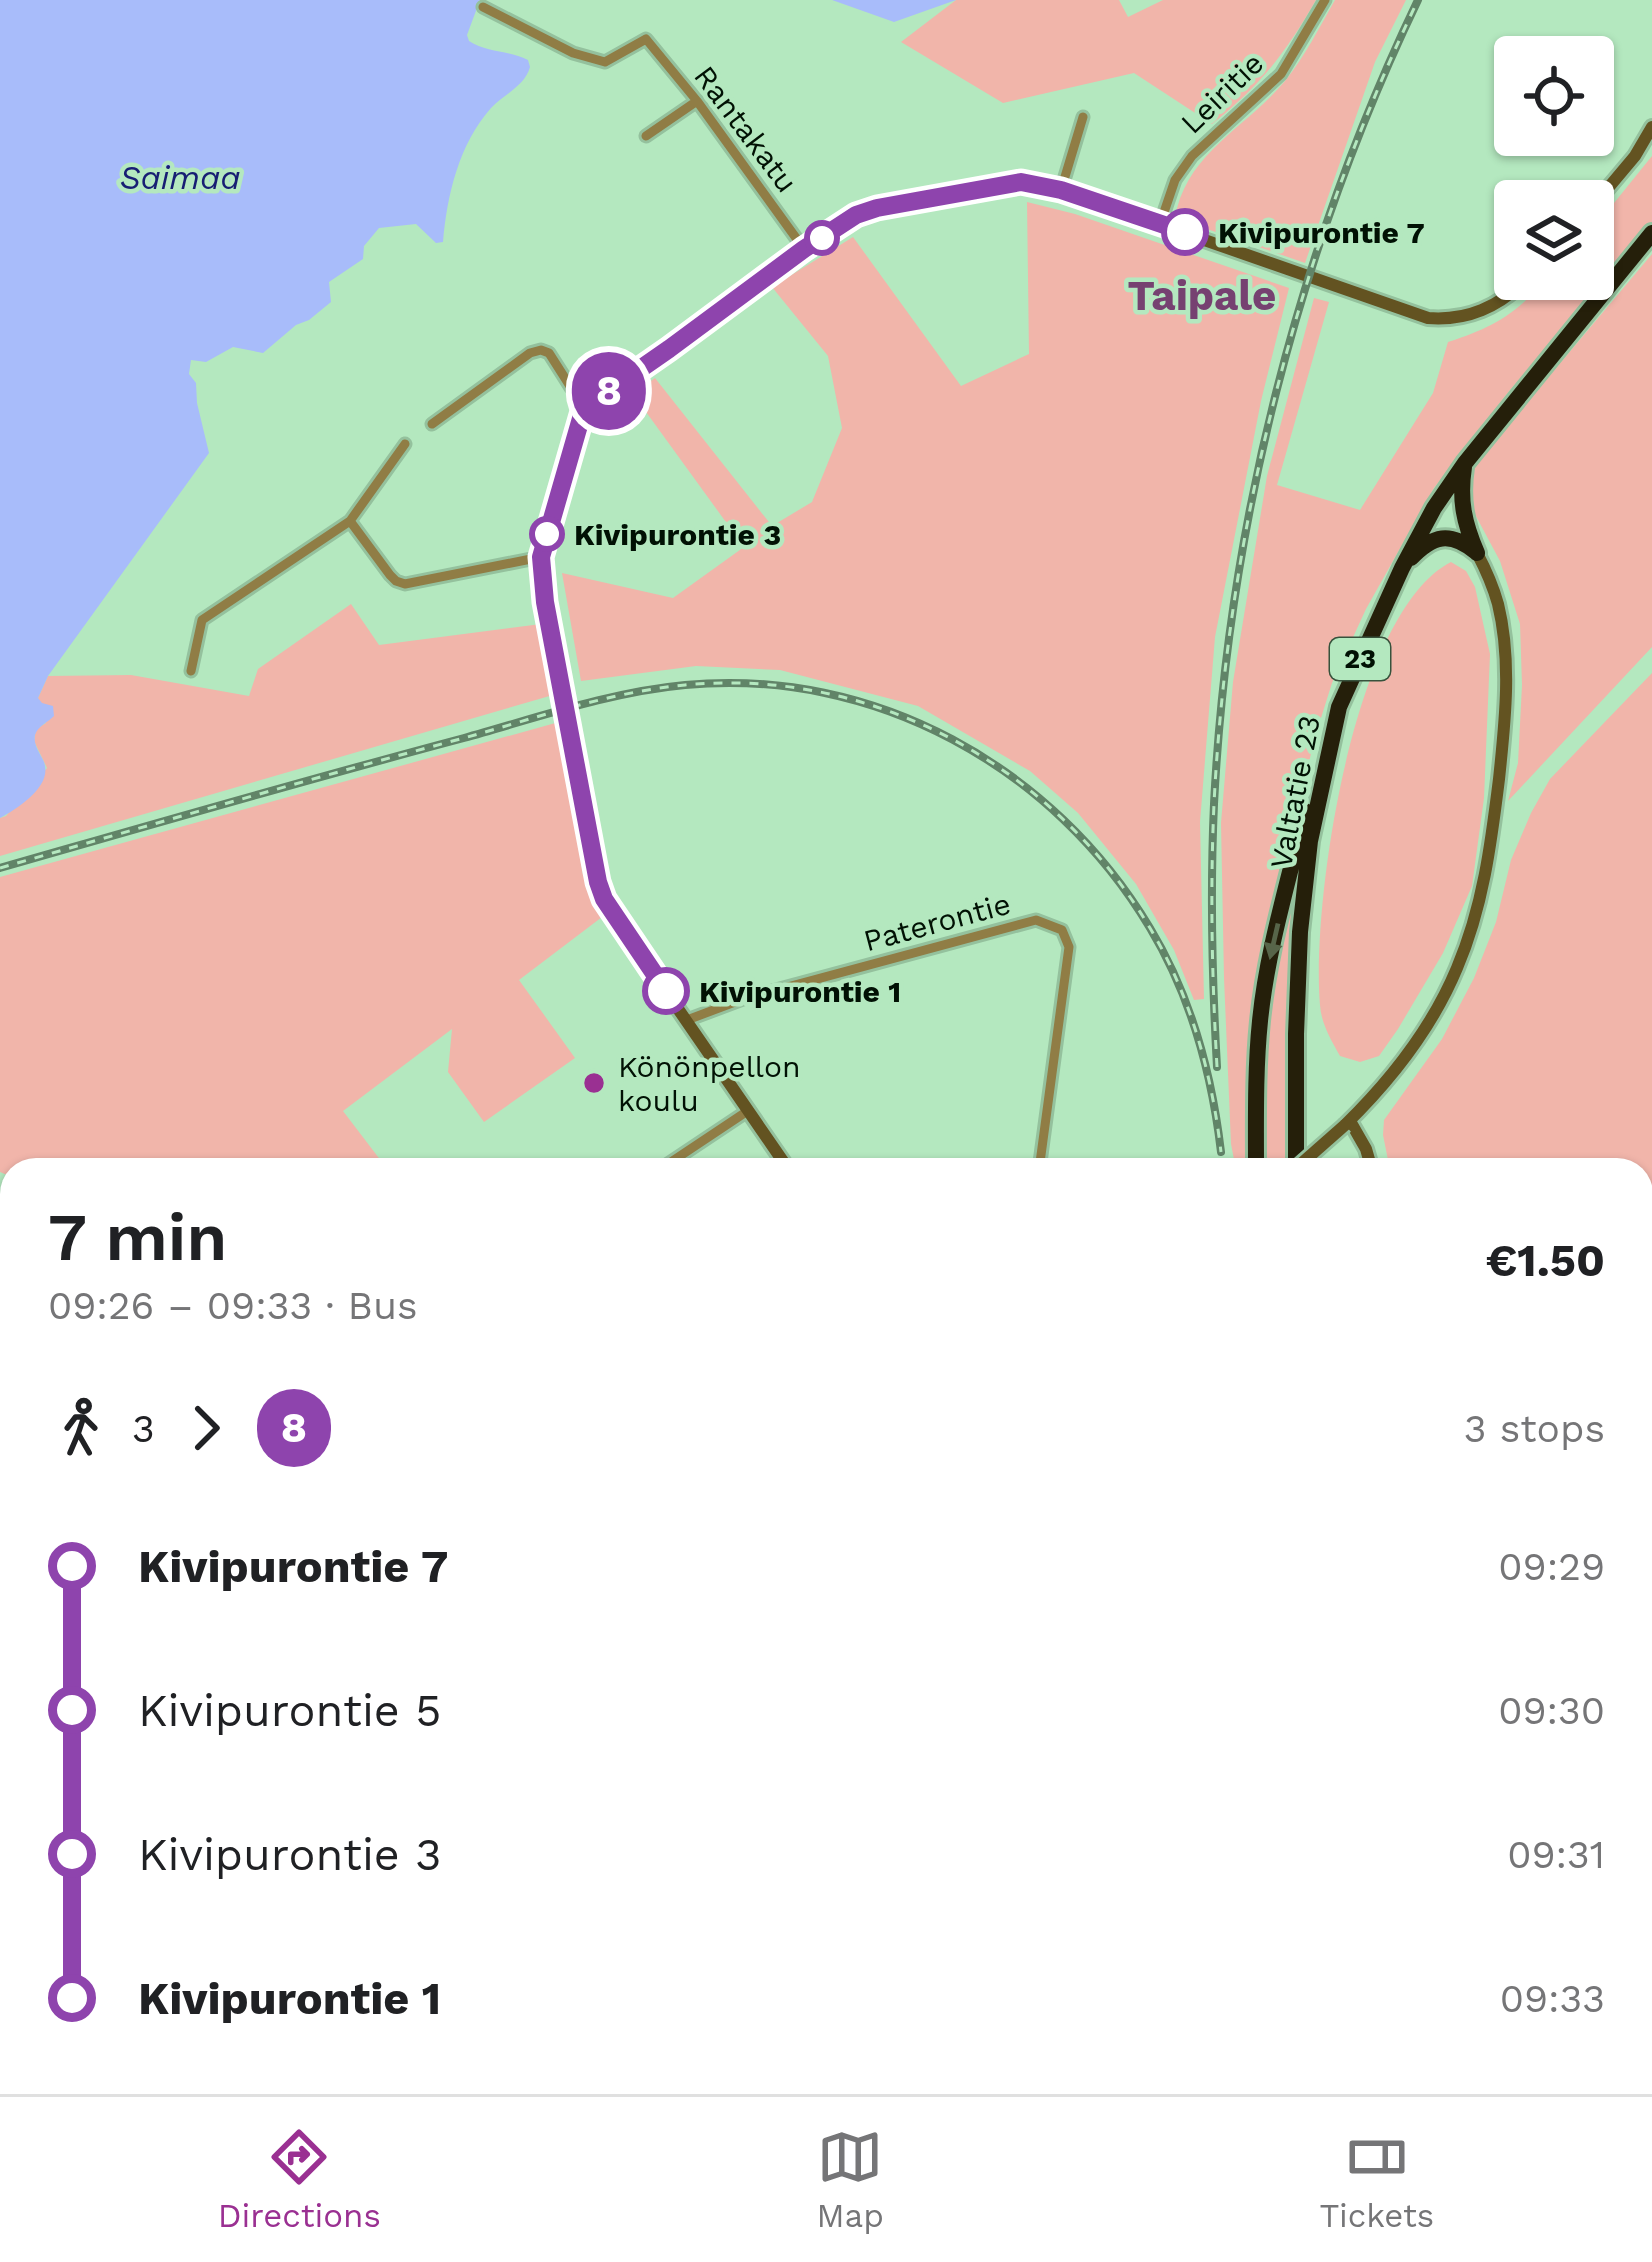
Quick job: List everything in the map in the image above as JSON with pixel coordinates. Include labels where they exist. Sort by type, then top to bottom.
[{"type":"highway","name":"Valtatie 23","points":[[1295,1158],[1300,932],[1310,841],[1339,707],[1433,508],[1652,233]]},
{"type":"highway","points":[[1465,463],[1462,512],[1477,553]]},
{"type":"highway","points":[[1402,568],[1433,540],[1461,540],[1477,553]]},
{"type":"highway","points":[[1256,1158],[1259,1040],[1269,963],[1311,786],[1339,707]]},
{"type":"street","name":"Leiritie","points":[[1160,224],[1175,180],[1192,156],[1281,74],[1324,0]]},
{"type":"street","name":"Rantakatu","points":[[484,8],[573,53],[605,62],[646,39],[804,249]]},
{"type":"street","points":[[646,136],[697,101]]},
{"type":"street","points":[[1061,190],[1083,117]]},
{"type":"street","points":[[1614,181],[1652,127]]},
{"type":"street","points":[[782,1158],[604,899],[598,882],[545,602],[541,557],[584,408],[856,215],[1021,182],[1061,190],[1428,318],[1468,317],[1501,300]]},
{"type":"street","points":[[432,424],[530,353],[541,350],[548,353],[584,408]]},
{"type":"street","points":[[190,670],[202,620],[350,521],[405,443]]},
{"type":"street","points":[[350,521],[390,575],[405,584],[541,557]]},
{"type":"street","points":[[1308,1158],[1398,1067],[1437,1008],[1456,970],[1484,885],[1501,757],[1505,681],[1498,606],[1477,553]]},
{"type":"street","name":"Paterontie","points":[[687,1020],[742,999],[1036,920],[1062,930],[1069,947],[1041,1158]]},
{"type":"street","points":[[677,1158],[749,1110]]},
{"type":"street","points":[[1347,1123],[1369,1158]]},
{"type":"shaded area","points":[[956,0],[1119,0],[1128,17],[1163,0],[1316,0],[1270,68],[1212,124],[1134,73],[1003,103],[901,42]]},
{"type":"shaded area","points":[[1335,0],[1406,0],[1375,62],[1305,263],[1175,218],[1191,176],[1285,81]]},
{"type":"shaded area","points":[[1652,156],[1652,223],[1614,270],[1614,203]]},
{"type":"shaded area","points":[[1027,202],[1289,288],[1261,401],[1215,637],[1200,822],[1204,999],[1194,1000],[1174,950],[1136,884],[1078,813],[1030,771],[918,706],[780,670],[696,666],[581,681],[562,573],[673,598],[744,547],[633,394],[655,378],[772,526],[812,502],[842,428],[828,356],[772,287],[853,237],[961,386],[1029,354]]},
{"type":"shaded area","points":[[1652,254],[1652,647],[1508,801],[1518,763],[1520,624],[1500,561],[1470,505],[1469,475]]},
{"type":"shaded area","points":[[1314,298],[1329,302],[1277,485],[1360,510],[1433,393],[1448,342],[1478,331],[1524,302],[1588,300],[1434,488],[1366,609],[1332,683],[1262,958],[1247,1104],[1251,1158],[1234,1158],[1221,823],[1233,682],[1267,476]]},
{"type":"shaded area","points":[[1451,562],[1466,571],[1475,587],[1490,654],[1484,798],[1472,886],[1443,953],[1398,1029],[1379,1056],[1360,1062],[1340,1056],[1321,1012],[1319,959],[1332,833],[1364,697],[1388,638],[1417,591]]},
{"type":"shaded area","points":[[351,604],[379,645],[541,624],[553,695],[0,856],[0,818],[47,768],[34,741],[36,729],[46,723],[38,698],[48,676],[131,675],[249,696],[258,669]]},
{"type":"shaded area","points":[[1652,673],[1652,1158],[1388,1158],[1384,1120],[1442,1039],[1474,978],[1496,922],[1511,860],[1550,779]]},
{"type":"shaded area","points":[[559,722],[583,875],[606,914],[519,980],[575,1058],[484,1122],[448,1072],[452,1029],[343,1111],[379,1158],[0,1158],[0,877]]},
{"type":"shaded area","points":[[1302,841],[1290,964],[1288,1158],[1268,1158],[1265,1153],[1267,1009]]},
{"type":"water","name":"Saimaa","points":[[0,0],[480,0],[469,41],[521,57],[530,67],[519,85],[480,122],[463,154],[443,242],[436,243],[416,224],[379,228],[364,246],[363,259],[329,282],[331,302],[263,353],[233,347],[206,362],[191,360],[189,374],[196,383],[209,453],[48,676],[38,698],[53,706],[54,716],[35,735],[44,762],[43,779],[32,795],[0,818]]},
{"type":"water","points":[[832,0],[956,0],[894,22]]},
{"type":"railway","points":[[1217,1067],[1214,804],[1222,700],[1253,494],[1304,291],[1337,192],[1418,0]]},
{"type":"railway","points":[[0,868],[629,693],[685,685],[755,684],[824,693],[890,712],[952,739],[1011,776],[1063,820],[1110,871],[1150,928],[1188,1008],[1212,1094],[1221,1152]]},
{"type":"bus line","name":"8","points":[[666,991],[604,899],[598,882],[545,602],[541,557],[584,408],[804,249],[856,215],[877,208],[1021,182],[1061,190],[1185,232]]},
{"type":"place","name":"Kivipurontie 7","points":[[1185,232]]},
{"type":"place","name":"Kivipurontie 3","points":[[547,534]]},
{"type":"place","name":"Kivipurontie 1","points":[[666,991]]},
{"type":"place","name":"Könönpellon koulu","points":[[594,1083]]},
{"type":"district","name":"Taipale","points":[[1202,295]]}]
